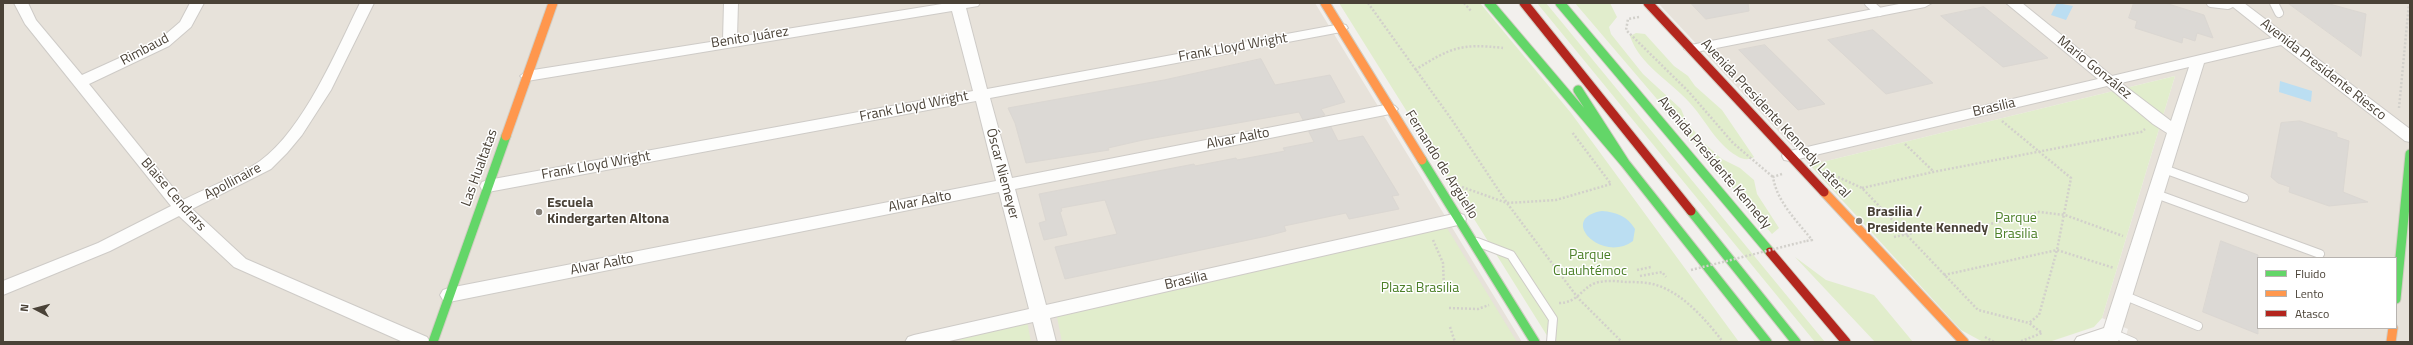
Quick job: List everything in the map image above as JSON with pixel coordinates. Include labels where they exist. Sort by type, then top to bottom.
[{"type":"main road","name":"Las Hualtatas","points":[[433,342],[553,3]]},
{"type":"main road","name":"Fernando de Argüello","points":[[1325,3],[1535,342]]},
{"type":"main road","points":[[1489,3],[1625,163],[1767,342]]},
{"type":"main road","points":[[1524,3],[1625,163]]},
{"type":"main road","points":[[1524,3],[1796,342]]},
{"type":"main road","name":"Avenida Presidente Kennedy","points":[[1560,3],[1846,342]]},
{"type":"main road","name":"Avenida Presidente Kennedy Lateral","points":[[1648,3],[1964,342]]},
{"type":"main road","points":[[2397,295],[2406,249],[2410,154]]},
{"type":"main road","points":[[2391,342],[2393,329]]},
{"type":"street","name":"Blaise Cendrars","points":[[21,3],[30,21],[182,209],[240,263],[355,316],[421,342]]},
{"type":"street","name":"Rimbaud","points":[[80,82],[164,43],[186,24],[197,3]]},
{"type":"street","name":"Apollinaire","points":[[3,288],[104,247],[250,175],[265,165],[285,148],[303,122],[367,3]]},
{"type":"street","points":[[730,41],[731,3]]},
{"type":"street","name":"Benito Juárez","points":[[527,76],[730,41],[897,9],[958,6],[973,3]]},
{"type":"street","points":[[1691,49],[1874,8],[1924,3]]},
{"type":"street","name":"Mario González","points":[[2012,3],[2158,120],[2176,131]]},
{"type":"street","name":"Avenida Presidente Riesco","points":[[2234,3],[2410,138]]},
{"type":"street","name":"Óscar Niemeyer","points":[[958,6],[1038,314],[1047,342]]},
{"type":"street","name":"Frank Lloyd Wright","points":[[488,186],[1341,28]]},
{"type":"street","name":"Brasilia","points":[[1790,156],[2283,40]]},
{"type":"street","points":[[2083,342],[2110,338],[2198,60]]},
{"type":"street","name":"Alvar Aalto","points":[[449,295],[1390,109]]},
{"type":"street","name":"Brasilia","points":[[914,342],[1458,219]]},
{"type":"lane","points":[[2211,3],[2228,5],[2234,3]]},
{"type":"lane","points":[[2274,3],[2279,13]]},
{"type":"lane","points":[[2164,169],[2244,198]]},
{"type":"lane","points":[[2156,194],[2320,254]]},
{"type":"lane","points":[[1473,241],[1511,255],[1553,319],[1551,342]]},
{"type":"lane","points":[[2123,295],[2198,326]]},
{"type":"lane","points":[[2110,338],[2133,342]]},
{"type":"path","points":[[1368,3],[1452,120],[1507,203],[1578,298],[1622,342]]},
{"type":"path","points":[[1657,13],[1628,19],[1626,30],[1645,52],[1689,92],[1733,143],[1773,177],[1773,184],[1778,195],[1812,240],[1691,270]]},
{"type":"path","points":[[1415,70],[1451,48],[1474,44],[1504,48]]},
{"type":"path","points":[[1988,110],[2040,150],[2071,178],[2057,250],[2038,315],[2029,323]]},
{"type":"path","points":[[2019,342],[2042,333],[2029,323],[1978,310],[1905,235],[1862,188],[2040,150],[2141,132],[2158,120]]},
{"type":"path","points":[[1893,132],[1933,172]]},
{"type":"path","points":[[1773,177],[1802,169]]},
{"type":"path","points":[[1438,187],[1454,186],[1470,188],[1507,203],[1556,200],[1611,184]]},
{"type":"path","points":[[1905,235],[1936,228],[1953,233],[2039,212],[2065,215],[2141,242]]},
{"type":"path","points":[[1426,226],[1443,263],[1444,287]]},
{"type":"path","points":[[1944,275],[2057,250],[2131,273]]},
{"type":"path","points":[[1636,270],[1651,267]]},
{"type":"path","points":[[1640,276],[1662,272],[1666,277]]},
{"type":"path","points":[[1578,298],[1592,284],[1606,281],[1657,286],[1670,292],[1700,317],[1723,342]]},
{"type":"path","points":[[1450,327],[1455,342]]},
{"type":"shaded area","points":[[3,3],[1315,3],[1522,342],[3,342]]},
{"type":"shaded area","points":[[1658,3],[2410,3],[2410,342],[2124,342],[2128,329],[2102,318],[2175,76],[1810,165]]},
{"type":"green space","name":"Parque Cuauhtémoc","points":[[1339,3],[1480,3],[1571,113],[1739,342],[1551,342]]},
{"type":"green space","points":[[1537,3],[1546,3],[1825,342],[1815,342]]},
{"type":"green space","points":[[1575,3],[1610,3],[1617,17],[1609,27],[1611,34],[1643,74],[1681,109],[1686,121],[1705,144],[1722,159],[1740,168],[1754,180],[1757,194],[1779,228],[1772,234]]},
{"type":"green space","points":[[1636,33],[1645,34],[1674,66],[1688,76],[1695,86],[1722,110],[1754,157],[1750,159],[1741,158],[1729,151],[1723,145],[1689,102],[1640,55],[1630,36]]},
{"type":"green space","name":"Parque Brasilia","points":[[2175,76],[2102,318],[2094,327],[2049,342],[1983,342],[1961,330],[1810,165]]},
{"type":"green space","name":"Plaza Brasilia","points":[[1447,228],[1517,342],[1062,342],[1057,317]]},
{"type":"green space","points":[[1795,257],[1826,280],[1874,295],[1913,342],[1875,342]]},
{"type":"green space","points":[[1027,321],[1031,342],[971,342],[954,339]]},
{"type":"water","points":[[2057,3],[2073,6],[2066,20],[2051,15]]},
{"type":"water","points":[[2280,81],[2312,91],[2311,102],[2279,92]]},
{"type":"water","points":[[1602,211],[1612,212],[1625,218],[1635,229],[1633,241],[1621,247],[1609,247],[1598,243],[1589,237],[1584,230],[1584,222],[1589,215]]},
{"type":"building","points":[[1691,3],[1748,3],[1749,11],[1706,19]]},
{"type":"building","points":[[2134,3],[2165,3],[2204,15],[2213,38],[2197,33],[2195,41],[2183,37],[2182,43],[2135,28],[2137,21],[2129,18]]},
{"type":"building","points":[[2288,3],[2326,3],[2366,14],[2361,56]]},
{"type":"building","points":[[1984,7],[2048,58],[2003,67],[1941,16]]},
{"type":"building","points":[[1873,30],[1933,83],[1886,94],[1828,40]]},
{"type":"building","points":[[1765,45],[1825,104],[1798,110],[1739,50]]},
{"type":"building","points":[[1261,59],[1275,85],[1330,75],[1345,102],[1321,109],[1325,115],[1303,120],[1299,112],[1143,140],[1108,148],[1109,150],[1026,163],[1015,123],[1008,108],[1164,80]]},
{"type":"building","points":[[2300,121],[2337,133],[2337,137],[2349,141],[2343,192],[2368,202],[2329,206],[2289,192],[2290,187],[2278,183],[2271,177],[2281,123]]},
{"type":"building","points":[[1331,127],[1338,141],[1363,136],[1399,195],[1392,196],[1399,209],[1349,219],[1346,213],[1284,226],[1286,231],[1267,236],[1065,279],[1055,247],[1117,234],[1105,200],[1061,208],[1062,211],[1060,212],[1067,235],[1044,240],[1039,223],[1046,221],[1039,194],[1194,164],[1195,166],[1236,158],[1237,160],[1285,151],[1283,148],[1314,142],[1309,132]]},
{"type":"building","points":[[2221,241],[2258,255],[2258,334],[2203,312]]},
{"type":"traffic: fast","points":[[1489,3],[1625,163],[1767,342]]},
{"type":"traffic: fast","points":[[1560,3],[1770,252]]},
{"type":"traffic: fast","points":[[1578,90],[1625,163]]},
{"type":"traffic: fast","points":[[433,342],[506,136]]},
{"type":"traffic: fast","points":[[2397,289],[2410,154]]},
{"type":"traffic: fast","points":[[1422,160],[1535,342]]},
{"type":"traffic: fast","points":[[1691,211],[1796,342]]},
{"type":"traffic: slow","points":[[506,136],[553,3]]},
{"type":"traffic: slow","points":[[1325,3],[1422,160]]},
{"type":"traffic: slow","points":[[1824,192],[1964,342]]},
{"type":"traffic: slow","points":[[2391,342],[2393,329]]},
{"type":"traffic: jam","points":[[1524,3],[1691,211]]},
{"type":"traffic: jam","points":[[1648,3],[1824,192]]},
{"type":"traffic: jam","points":[[1770,252],[1846,342]]},
{"type":"place","name":"Escuela Kindergarten Altona","points":[[539,212]]},
{"type":"place","name":"Brasilia / Presidente Kennedy","points":[[1859,221]]}]
